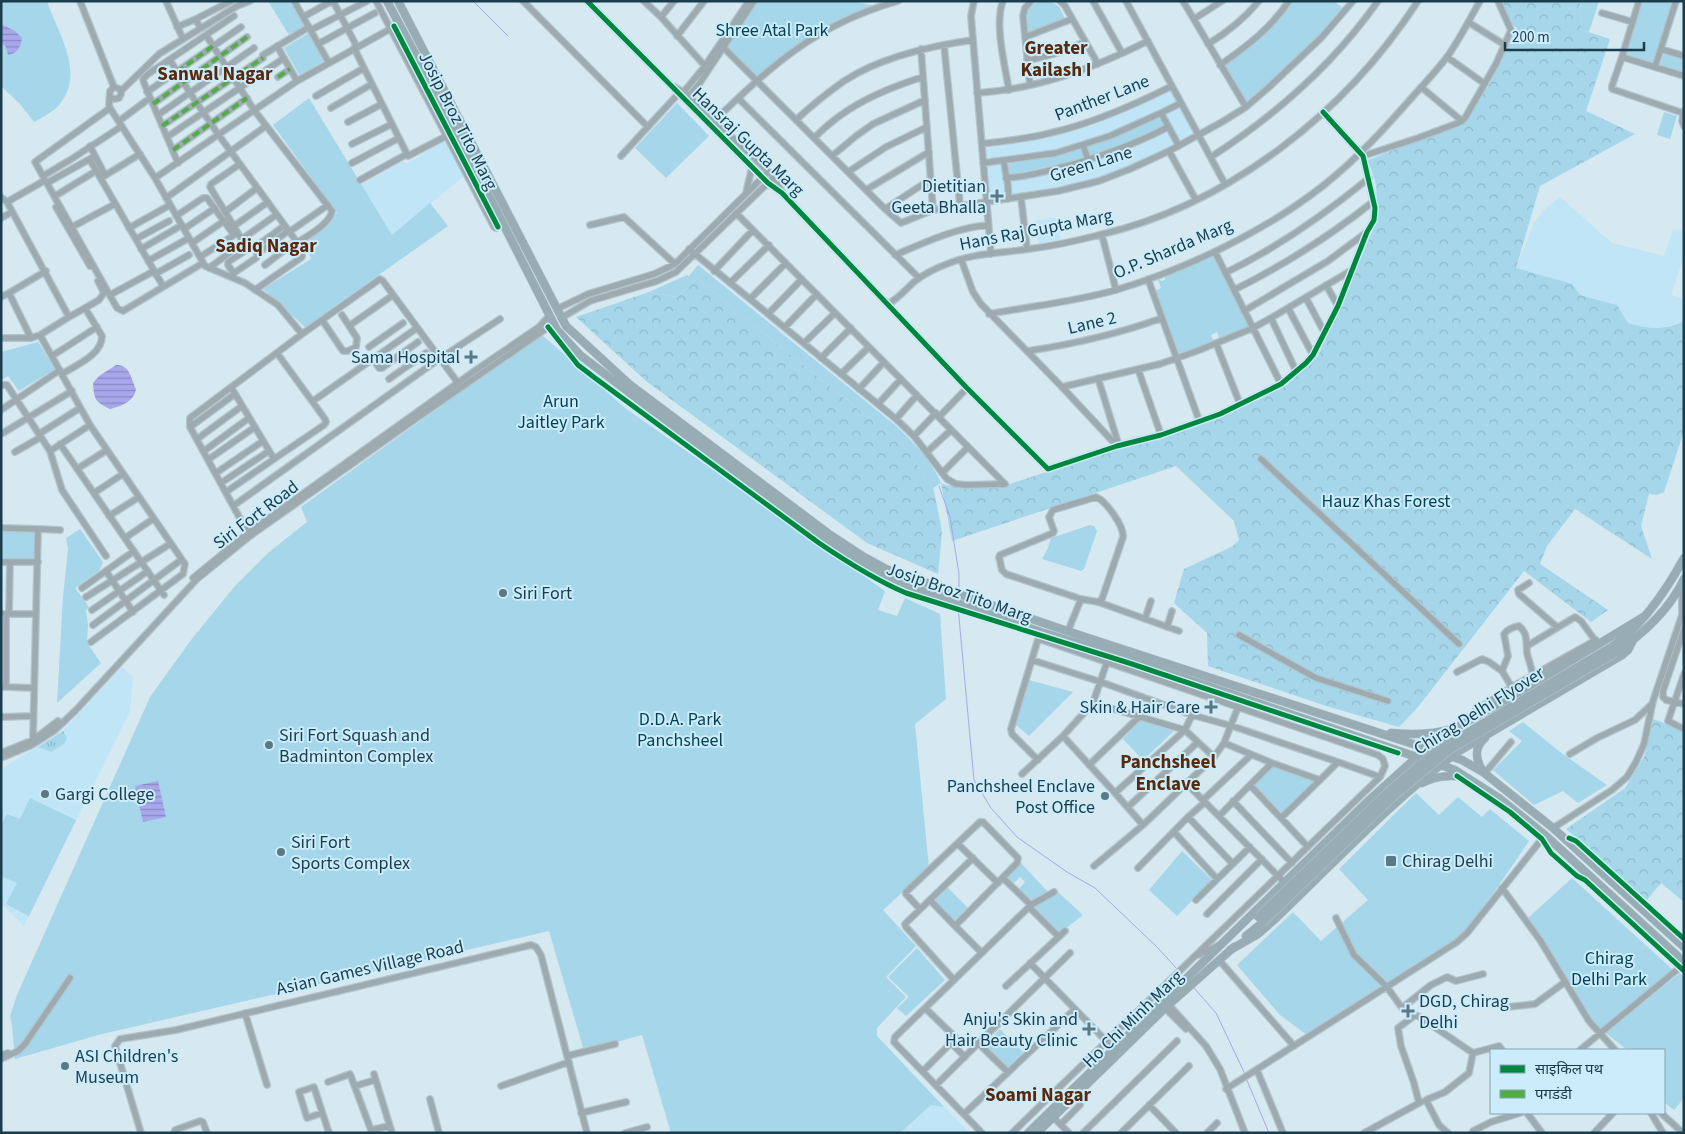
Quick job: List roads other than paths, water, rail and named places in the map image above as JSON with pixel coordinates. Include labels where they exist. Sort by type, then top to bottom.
[{"type":"main road","name":"Josip Broz Tito Marg","points":[[387,1],[395,26],[456,131],[557,330],[577,351],[822,539],[862,565],[904,584],[945,594],[967,596],[1068,632],[1462,760],[1484,773],[1553,828],[1684,947]]},
{"type":"main road","name":"Josip Broz Tito Marg","points":[[398,1],[566,326],[629,384],[829,534],[886,569],[945,594],[967,606],[1040,636],[1110,653],[1417,756],[1469,777],[1499,798],[1545,835],[1684,963]]},
{"type":"main road","points":[[577,351],[584,353],[586,348],[584,344]]},
{"type":"main road","points":[[1204,962],[1417,756],[1459,726],[1535,679],[1645,616],[1660,597],[1684,558]]},
{"type":"main road","points":[[1230,950],[1258,934],[1275,920],[1397,800],[1440,764],[1496,728],[1622,655],[1628,650],[1633,640],[1669,605],[1683,581]]},
{"type":"main road","name":"Chirag Delhi Flyover","points":[[1614,650],[1645,616]]},
{"type":"main road","name":"Chirag Delhi Flyover","points":[[1230,950],[1393,797],[1449,750],[1633,640]]},
{"type":"main road","points":[[1514,692],[1510,701],[1511,708],[1516,712],[1524,712]]},
{"type":"main road","points":[[1377,732],[1412,735],[1436,733],[1459,726]]},
{"type":"main road","points":[[1484,773],[1477,761],[1477,748],[1496,728]]},
{"type":"main road","points":[[1394,749],[1402,756],[1403,766],[1399,773]]},
{"type":"main road","points":[[1412,787],[1433,778],[1448,775],[1469,777]]},
{"type":"main road","points":[[1336,833],[1349,847]]},
{"type":"main road","name":"Chirag Delhi Flyover","points":[[1204,962],[1260,920]]},
{"type":"main road","name":"Ho Chi Minh Marg","points":[[1028,1133],[1114,1049],[1230,950]]},
{"type":"main road","name":"Ho Chi Minh Marg","points":[[1037,1133],[1166,1004],[1204,962]]},
{"type":"street","points":[[80,1],[114,87],[121,91]]},
{"type":"street","points":[[166,1],[183,39]]},
{"type":"street","points":[[177,27],[231,1]]},
{"type":"street","points":[[111,97],[114,99],[119,98],[121,91],[159,54],[236,4],[249,4],[256,1]]},
{"type":"street","points":[[303,17],[333,1],[407,154]]},
{"type":"street","points":[[162,126],[277,46],[367,1]]},
{"type":"street","points":[[376,1],[395,26],[447,135],[494,227],[496,228],[503,224]]},
{"type":"street","points":[[522,1],[648,127]]},
{"type":"street","name":"Hansraj Gupta Marg","points":[[587,1],[768,183],[782,192],[967,388],[1048,469],[1118,446]]},
{"type":"street","points":[[644,1],[705,66]]},
{"type":"street","points":[[661,17],[674,1]]},
{"type":"street","points":[[678,36],[704,1]]},
{"type":"street","points":[[683,96],[722,46],[750,1]]},
{"type":"street","points":[[621,156],[648,127],[683,96],[754,1]]},
{"type":"street","points":[[714,121],[756,80],[790,53],[820,34],[876,8],[898,1]]},
{"type":"street","points":[[974,1],[971,16],[991,254]]},
{"type":"street","points":[[1003,1],[999,13],[1009,90]]},
{"type":"street","points":[[1030,1],[1025,8],[1023,16],[1030,85]]},
{"type":"street","points":[[1060,1],[1098,64]]},
{"type":"street","points":[[1093,1],[1122,53]]},
{"type":"street","points":[[1126,1],[1225,184]]},
{"type":"street","points":[[1183,1],[1246,107]]},
{"type":"street","points":[[1194,19],[1222,1]]},
{"type":"street","points":[[1208,44],[1226,34],[1259,1]]},
{"type":"street","points":[[1220,64],[1249,45],[1270,25],[1289,1]]},
{"type":"street","points":[[1343,1],[1351,3]]},
{"type":"street","points":[[1211,157],[1267,118],[1303,87],[1340,49],[1378,1]]},
{"type":"street","name":"Hans Raj Gupta Marg","points":[[888,304],[919,278],[961,259],[1027,249],[1102,234],[1149,220],[1196,200],[1225,184],[1284,145],[1323,112],[1386,46],[1418,1]]},
{"type":"street","name":"O.P. Sharda Marg","points":[[989,314],[1067,302],[1116,290],[1215,252],[1281,215],[1324,185],[1361,155],[1447,57],[1480,1]]},
{"type":"street","points":[[1361,155],[1418,138],[1465,118],[1485,84],[1511,27],[1498,1]]},
{"type":"street","points":[[1638,1],[1612,89],[1683,112],[1682,121],[1684,126]]},
{"type":"street","points":[[1655,67],[1676,1]]},
{"type":"street","points":[[297,2],[303,17],[329,63]]},
{"type":"street","name":"Green Lane","points":[[885,209],[901,223],[933,210],[1058,191],[1099,181],[1130,169],[1170,151],[1246,107],[1296,64],[1351,3]]},
{"type":"street","points":[[318,44],[375,13]]},
{"type":"street","points":[[1602,13],[1633,22]]},
{"type":"street","points":[[178,162],[143,79],[234,16]]},
{"type":"street","points":[[196,19],[200,28]]},
{"type":"street","points":[[1025,37],[1072,19]]},
{"type":"street","points":[[1468,22],[1504,45]]},
{"type":"street","points":[[155,178],[297,81],[395,26]]},
{"type":"street","points":[[147,92],[241,27]]},
{"type":"street","points":[[206,35],[254,110],[332,211],[327,221],[264,265]]},
{"type":"street","points":[[152,104],[248,37]]},
{"type":"street","points":[[796,120],[816,102],[846,80],[880,63],[921,49],[973,40]]},
{"type":"street","points":[[977,93],[1009,90],[1063,77],[1098,64],[1148,40]]},
{"type":"street","points":[[1027,61],[1061,52],[1085,42]]},
{"type":"street","points":[[944,45],[960,205]]},
{"type":"street","points":[[277,46],[297,81]]},
{"type":"street","points":[[722,46],[885,209],[931,179]]},
{"type":"street","points":[[158,115],[254,48]]},
{"type":"street","points":[[921,49],[933,210]]},
{"type":"street","points":[[1661,49],[1684,56]]},
{"type":"street","points":[[1447,57],[1485,84]]},
{"type":"street","points":[[1622,57],[1684,76]]},
{"type":"street","points":[[167,138],[284,58]]},
{"type":"street","points":[[170,60],[196,103],[302,249],[302,257],[255,290]]},
{"type":"street","points":[[316,96],[364,68]]},
{"type":"street","points":[[278,76],[290,69]]},
{"type":"street","points":[[814,138],[840,116],[876,94],[923,77]]},
{"type":"street","points":[[331,108],[372,84]]},
{"type":"street","name":"Panther Lane","points":[[982,144],[1051,133],[1085,124],[1172,86]]},
{"type":"street","points":[[114,87],[110,91],[110,108],[155,178],[202,260],[209,268],[232,275],[278,306],[302,334]]},
{"type":"street","points":[[1422,87],[1462,120]]},
{"type":"street","name":"Hansraj Gupta Marg","points":[[683,96],[714,121],[774,177],[782,192]]},
{"type":"street","points":[[173,150],[247,98]]},
{"type":"street","points":[[738,98],[919,278]]},
{"type":"street","points":[[832,156],[873,124],[925,100]]},
{"type":"street","points":[[44,180],[121,124],[146,101]]},
{"type":"street","points":[[983,163],[1056,153],[1084,145],[1110,136],[1181,103]]},
{"type":"street","points":[[348,122],[382,104]]},
{"type":"street","points":[[1,338],[31,338],[40,335],[99,300],[104,293],[36,165],[36,161],[110,108]]},
{"type":"street","points":[[1118,446],[1161,435],[1220,414],[1280,384],[1313,355],[1338,306],[1367,232],[1374,220],[1374,201],[1361,155],[1323,112]]},
{"type":"street","points":[[1161,113],[1179,146]]},
{"type":"street","points":[[352,144],[392,124]]},
{"type":"street","points":[[166,198],[266,126]]},
{"type":"street","points":[[848,172],[886,147],[927,127]]},
{"type":"street","points":[[1006,178],[1034,174],[1088,160],[1137,142],[1168,127]]},
{"type":"street","points":[[360,180],[407,154],[409,156],[456,131]]},
{"type":"street","points":[[352,163],[399,138]]},
{"type":"street","points":[[1084,145],[1088,160]]},
{"type":"street","points":[[90,146],[96,171],[103,176]]},
{"type":"street","points":[[1170,151],[1196,200]]},
{"type":"street","points":[[866,190],[929,152]]},
{"type":"street","points":[[103,176],[140,154]]},
{"type":"street","points":[[7,202],[44,180],[93,158]]},
{"type":"street","points":[[93,158],[115,204],[162,286]]},
{"type":"street","points":[[1004,161],[1008,181],[1008,199]]},
{"type":"street","points":[[232,275],[228,262],[247,248],[210,187],[211,184],[240,164]]},
{"type":"street","points":[[745,195],[752,167]]},
{"type":"street","points":[[55,196],[96,171]]},
{"type":"street","points":[[36,172],[55,196],[117,308],[123,311],[202,260],[234,235],[211,201],[205,197],[176,216]]},
{"type":"street","points":[[557,309],[588,294],[662,271],[675,264],[768,172]]},
{"type":"street","points":[[561,318],[590,301],[676,272],[774,177]]},
{"type":"street","points":[[1225,273],[1286,239],[1329,210],[1369,178]]},
{"type":"street","points":[[224,212],[257,188]]},
{"type":"street","points":[[1,197],[7,202],[46,271],[69,317]]},
{"type":"street","points":[[1021,197],[1027,249]]},
{"type":"street","points":[[1234,290],[1298,256],[1340,228],[1374,201]]},
{"type":"street","points":[[234,226],[268,202]]},
{"type":"street","points":[[72,227],[115,204]]},
{"type":"street","points":[[129,228],[170,205]]},
{"type":"street","points":[[254,248],[328,205]]},
{"type":"street","points":[[141,249],[215,208]]},
{"type":"street","points":[[1,218],[12,212]]},
{"type":"street","points":[[689,249],[896,419],[914,436],[942,474],[956,484],[1005,484],[736,213]]},
{"type":"street","points":[[209,268],[276,215]]},
{"type":"street","points":[[590,225],[624,217],[675,264]]},
{"type":"street","points":[[136,239],[169,220]]},
{"type":"street","points":[[148,262],[224,221]]},
{"type":"street","points":[[896,255],[955,231],[988,225]]},
{"type":"street","points":[[232,275],[287,230]]},
{"type":"street","points":[[714,271],[753,230]]},
{"type":"street","points":[[1244,310],[1328,261],[1367,232]]},
{"type":"street","points":[[1102,234],[1116,290]]},
{"type":"street","points":[[730,283],[769,245]]},
{"type":"street","points":[[1215,252],[1280,384]]},
{"type":"street","points":[[110,295],[189,255]]},
{"type":"street","points":[[961,259],[975,297],[989,314],[1028,350],[1118,446]]},
{"type":"street","points":[[750,299],[786,263]]},
{"type":"street","points":[[1062,387],[1178,358],[1253,328],[1352,270]]},
{"type":"street","points":[[1,297],[46,271]]},
{"type":"street","points":[[662,271],[665,277]]},
{"type":"street","points":[[249,535],[190,427],[190,418],[277,352],[380,279],[384,281],[458,384]]},
{"type":"street","points":[[768,314],[802,279]]},
{"type":"street","points":[[1148,279],[1199,420]]},
{"type":"street","points":[[1326,285],[1338,306]]},
{"type":"street","points":[[9,293],[31,338]]},
{"type":"street","points":[[785,327],[817,294]]},
{"type":"street","points":[[349,326],[393,295]]},
{"type":"street","points":[[1306,298],[1324,332]]},
{"type":"street","points":[[1,410],[96,352],[100,347],[102,336],[85,308]]},
{"type":"street","points":[[1288,308],[1313,355]]},
{"type":"street","points":[[804,343],[835,312]]},
{"type":"street","points":[[322,320],[343,351],[346,351],[356,347],[357,338],[342,315]]},
{"type":"street","name":"Lane 2","points":[[1028,350],[1100,338],[1162,318]]},
{"type":"street","points":[[1271,318],[1296,371]]},
{"type":"street","points":[[233,506],[440,359],[500,319]]},
{"type":"street","name":"Siri Fort Road","points":[[1,753],[33,740],[54,725],[76,704],[197,574],[458,384],[539,326],[551,320]]},
{"type":"street","name":"Siri Fort Road","points":[[1,758],[32,745],[54,731],[76,710],[197,579],[249,535],[425,412],[551,320]]},
{"type":"street","points":[[369,348],[403,323]]},
{"type":"street","points":[[52,356],[97,327]]},
{"type":"street","points":[[312,401],[416,328]]},
{"type":"street","points":[[821,358],[851,328]]},
{"type":"street","points":[[40,335],[90,425],[185,568],[183,574],[162,593],[91,642]]},
{"type":"street","points":[[373,359],[379,368],[382,368],[418,342]]},
{"type":"street","points":[[1216,342],[1240,404]]},
{"type":"street","points":[[841,374],[869,347]]},
{"type":"street","points":[[226,492],[326,422],[277,352]]},
{"type":"street","points":[[390,379],[426,353]]},
{"type":"street","points":[[859,389],[884,362]]},
{"type":"street","points":[[1138,369],[1161,435]]},
{"type":"street","points":[[1098,378],[1118,446]]},
{"type":"street","points":[[878,404],[901,379]]},
{"type":"street","points":[[1,385],[7,385],[50,451],[62,490],[106,556]]},
{"type":"street","points":[[231,387],[274,459]]},
{"type":"street","points":[[914,436],[967,388]]},
{"type":"street","points":[[3,433],[72,391]]},
{"type":"street","points":[[190,427],[235,394]]},
{"type":"street","points":[[896,419],[917,395]]},
{"type":"street","points":[[197,439],[242,406]]},
{"type":"street","points":[[15,452],[80,408]]},
{"type":"street","points":[[204,450],[250,418]]},
{"type":"street","points":[[50,451],[90,425]]},
{"type":"street","points":[[208,459],[255,427]]},
{"type":"street","points":[[927,452],[951,430]]},
{"type":"street","points":[[216,473],[263,441]]},
{"type":"street","points":[[60,444],[162,593]]},
{"type":"street","points":[[942,474],[968,446]]},
{"type":"street","points":[[77,469],[107,450]]},
{"type":"street","points":[[221,483],[269,451]]},
{"type":"street","points":[[1261,459],[1459,644]]},
{"type":"street","points":[[94,493],[123,474]]},
{"type":"street","points":[[1098,602],[1102,599],[1124,530],[1105,503],[1096,497],[1053,510],[1049,516],[1054,531],[1053,534],[1000,555],[999,560],[1002,570],[1006,574],[1081,599],[1098,602],[1179,632]]},
{"type":"street","points":[[110,516],[139,498]]},
{"type":"street","points":[[125,538],[154,519]]},
{"type":"street","points":[[1,528],[60,530]]},
{"type":"street","points":[[33,740],[38,529]]},
{"type":"street","points":[[86,597],[170,544]]},
{"type":"street","points":[[82,588],[134,551]]},
{"type":"street","points":[[93,625],[181,560]]},
{"type":"street","points":[[1,562],[38,562]]},
{"type":"street","points":[[10,562],[9,589],[5,614],[3,687],[34,688]]},
{"type":"street","points":[[106,570],[133,612]]},
{"type":"street","points":[[92,610],[148,571]]},
{"type":"street","points":[[1553,828],[1612,790],[1626,777],[1636,762],[1644,744],[1652,704],[1683,615],[1683,581]]},
{"type":"street","points":[[1529,583],[1518,590],[1519,594],[1557,626]]},
{"type":"street","points":[[1,589],[9,589]]},
{"type":"street","points":[[1068,632],[1081,599]]},
{"type":"street","points":[[1145,619],[1151,601]]},
{"type":"street","points":[[1166,627],[1172,611]]},
{"type":"street","points":[[5,614],[36,614]]},
{"type":"street","points":[[1527,646],[1571,618],[1578,618],[1597,642]]},
{"type":"street","points":[[1502,671],[1508,656],[1504,638],[1507,630],[1518,626],[1523,629],[1526,635],[1535,679]]},
{"type":"street","points":[[1684,629],[1663,691],[1663,697],[1666,700],[1684,704]]},
{"type":"street","points":[[1239,635],[1316,678],[1388,701]]},
{"type":"street","points":[[1012,1133],[1380,777],[1385,762],[1378,755],[1107,662],[1040,636],[1011,731],[1038,760]]},
{"type":"street","points":[[1022,774],[1063,736],[1093,703],[1110,653]]},
{"type":"street","points":[[1457,672],[1482,659],[1502,671],[1514,692]]},
{"type":"street","points":[[1032,660],[1380,777]]},
{"type":"street","points":[[1684,674],[1669,722],[1684,730]]},
{"type":"street","points":[[1094,866],[1142,825],[1214,757],[1224,744],[1242,698]]},
{"type":"street","points":[[1093,703],[1185,730],[1214,757]]},
{"type":"street","points":[[1570,754],[1597,738],[1635,720],[1652,704]]},
{"type":"street","points":[[1115,793],[1185,730],[1192,715]]},
{"type":"street","points":[[1,717],[33,716]]},
{"type":"street","points":[[1089,765],[1139,717]]},
{"type":"street","points":[[1063,736],[1142,825]]},
{"type":"street","points":[[1128,807],[1198,742]]},
{"type":"street","points":[[1484,773],[1511,742]]},
{"type":"street","points":[[1224,744],[1320,780]]},
{"type":"street","points":[[1138,868],[1251,755]]},
{"type":"street","points":[[1281,818],[1338,762]]},
{"type":"street","points":[[1219,816],[1272,763]]},
{"type":"street","points":[[1186,783],[1285,883]]},
{"type":"street","points":[[1250,785],[1308,847]]},
{"type":"street","points":[[1233,801],[1292,863]]},
{"type":"street","points":[[1188,817],[1233,864]]},
{"type":"street","points":[[920,909],[906,892],[980,822],[983,822],[1018,858],[1001,880],[955,926]]},
{"type":"street","points":[[1174,832],[1217,879]]},
{"type":"street","points":[[1227,1089],[1458,942],[1545,835]]},
{"type":"street","points":[[958,844],[1030,906],[1058,936]]},
{"type":"street","points":[[1196,900],[1250,847]]},
{"type":"street","points":[[954,980],[905,926],[905,922],[973,858]]},
{"type":"street","points":[[1207,914],[1262,860]]},
{"type":"street","points":[[1502,888],[1540,940],[1589,1021],[1614,1049]]},
{"type":"street","points":[[982,1133],[894,1040],[1030,906],[1054,892]]},
{"type":"street","points":[[930,900],[982,953]]},
{"type":"street","points":[[1336,918],[1354,955],[1387,987],[1402,1008],[1414,1016],[1418,1016],[1473,1053],[1499,1046],[1501,1049]]},
{"type":"street","points":[[1006,986],[1065,931]]},
{"type":"street","points":[[1196,956],[1222,944]]},
{"type":"street","name":"Asian Games Village Road","points":[[141,1133],[115,1046],[118,1040],[176,1030],[532,945],[542,955],[586,1133]]},
{"type":"street","points":[[936,1085],[1070,953]]},
{"type":"street","points":[[1219,960],[1294,1046]]},
{"type":"street","points":[[1030,963],[1114,1049]]},
{"type":"street","points":[[1581,1049],[1684,963]]},
{"type":"street","points":[[1402,1008],[1430,985],[1446,977],[1456,981],[1483,974]]},
{"type":"street","points":[[1,1059],[18,1051],[25,1044],[70,978]]},
{"type":"street","points":[[1508,1008],[1535,1004],[1565,982]]},
{"type":"street","points":[[1166,1004],[1206,1046],[1227,1089],[1244,1133]]},
{"type":"street","points":[[923,1071],[955,1037],[925,1008]]},
{"type":"street","points":[[964,1114],[1075,1009]]},
{"type":"street","points":[[245,1013],[267,1085]]},
{"type":"street","points":[[1414,1016],[1398,1028],[1401,1046],[1419,1103]]},
{"type":"street","points":[[1083,1133],[1177,1041]]},
{"type":"street","points":[[951,1043],[965,1057]]},
{"type":"street","points":[[978,1043],[1008,1072]]},
{"type":"street","points":[[501,1086],[568,1059],[615,1044]]},
{"type":"street","points":[[1364,1133],[1419,1103],[1445,1092],[1469,1073],[1473,1053]]},
{"type":"street","points":[[1,1055],[10,1054]]},
{"type":"street","points":[[1121,1133],[1189,1066]]},
{"type":"street","points":[[1255,1072],[1284,1133]]},
{"type":"street","points":[[328,1082],[350,1074],[371,1130],[389,1126]]},
{"type":"street","points":[[354,1086],[374,1077],[392,1133]]},
{"type":"street","points":[[322,1113],[308,1118],[299,1092],[314,1087],[329,1133]]},
{"type":"street","points":[[430,1099],[438,1133]]},
{"type":"street","points":[[1426,1100],[1439,1125],[1448,1133]]},
{"type":"street","points":[[582,1113],[626,1102]]},
{"type":"street","points":[[1149,1105],[1176,1133]]},
{"type":"street","points":[[1061,1124],[1080,1106]]},
{"type":"street","points":[[1473,1133],[1473,1131],[1491,1122],[1517,1114]]},
{"type":"street","points":[[1528,1114],[1542,1133]]},
{"type":"street","points":[[1594,1133],[1612,1114]]},
{"type":"street","points":[[1652,1114],[1662,1133]]},
{"type":"street","points":[[1662,1114],[1683,1133]]},
{"type":"street","points":[[1053,1117],[1070,1133]]},
{"type":"street","points":[[174,1133],[175,1130],[200,1121],[204,1122],[205,1132]]},
{"type":"street","points":[[1207,1133],[1217,1123]]},
{"type":"street","points":[[625,1133],[647,1127]]},
{"type":"water","points":[[1,24],[15,31],[22,38],[18,50],[8,55],[6,47],[1,42]]},
{"type":"water","points":[[116,365],[121,365],[127,370],[136,389],[130,400],[123,405],[110,409],[96,399],[93,383],[99,376]]},
{"type":"water","points":[[158,781],[166,817],[143,822],[135,786]]},
{"type":"waterway","points":[[473,1],[508,36]]},
{"type":"waterway","points":[[939,486],[950,517],[959,574],[959,590]]},
{"type":"waterway","points":[[958,607],[974,780],[991,808],[1017,837],[1067,872],[1095,888],[1157,947],[1178,970]]},
{"type":"waterway","points":[[1194,988],[1216,1013],[1245,1074]]},
{"type":"waterway","points":[[1246,1078],[1269,1133]]},
{"type":"place","name":"Dietitian Geeta Bhalla","points":[[997,196]]},
{"type":"place","name":"Sama Hospital","points":[[471,357]]},
{"type":"place","name":"Siri Fort","points":[[503,593]]},
{"type":"place","name":"Skin & Hair Care","points":[[1211,707]]},
{"type":"place","name":"Siri Fort Squash and Badminton Complex","points":[[269,745]]},
{"type":"place","name":"Gargi College","points":[[45,794]]},
{"type":"place","name":"Panchsheel Enclave Post Office","points":[[1105,796]]},
{"type":"place","name":"Siri Fort Sports Complex","points":[[281,852]]},
{"type":"place","name":"Chirag Delhi","points":[[1391,861]]},
{"type":"place","name":"DGD, Chirag Delhi","points":[[1408,1011]]},
{"type":"place","name":"Anju's Skin and Hair Beauty Clinic","points":[[1089,1029]]},
{"type":"place","name":"ASI Children's Museum","points":[[65,1066]]},
{"type":"district","name":"Greater Kailash I","points":[[1056,59]]},
{"type":"district","name":"Sanwal Nagar","points":[[215,74]]},
{"type":"district","name":"Sadiq Nagar","points":[[266,246]]},
{"type":"district","name":"Panchsheel Enclave","points":[[1168,773]]},
{"type":"district","name":"Soami Nagar","points":[[1038,1095]]},
{"type":"park label","name":"Shree Atal Park","points":[[772,30]]},
{"type":"park label","name":"Arun Jaitley Park","points":[[561,411]]},
{"type":"park label","name":"Hauz Khas Forest","points":[[1386,501]]},
{"type":"park label","name":"D.D.A. Park Panchsheel","points":[[680,730]]},
{"type":"park label","name":"Chirag Delhi Park","points":[[1609,968]]}]
